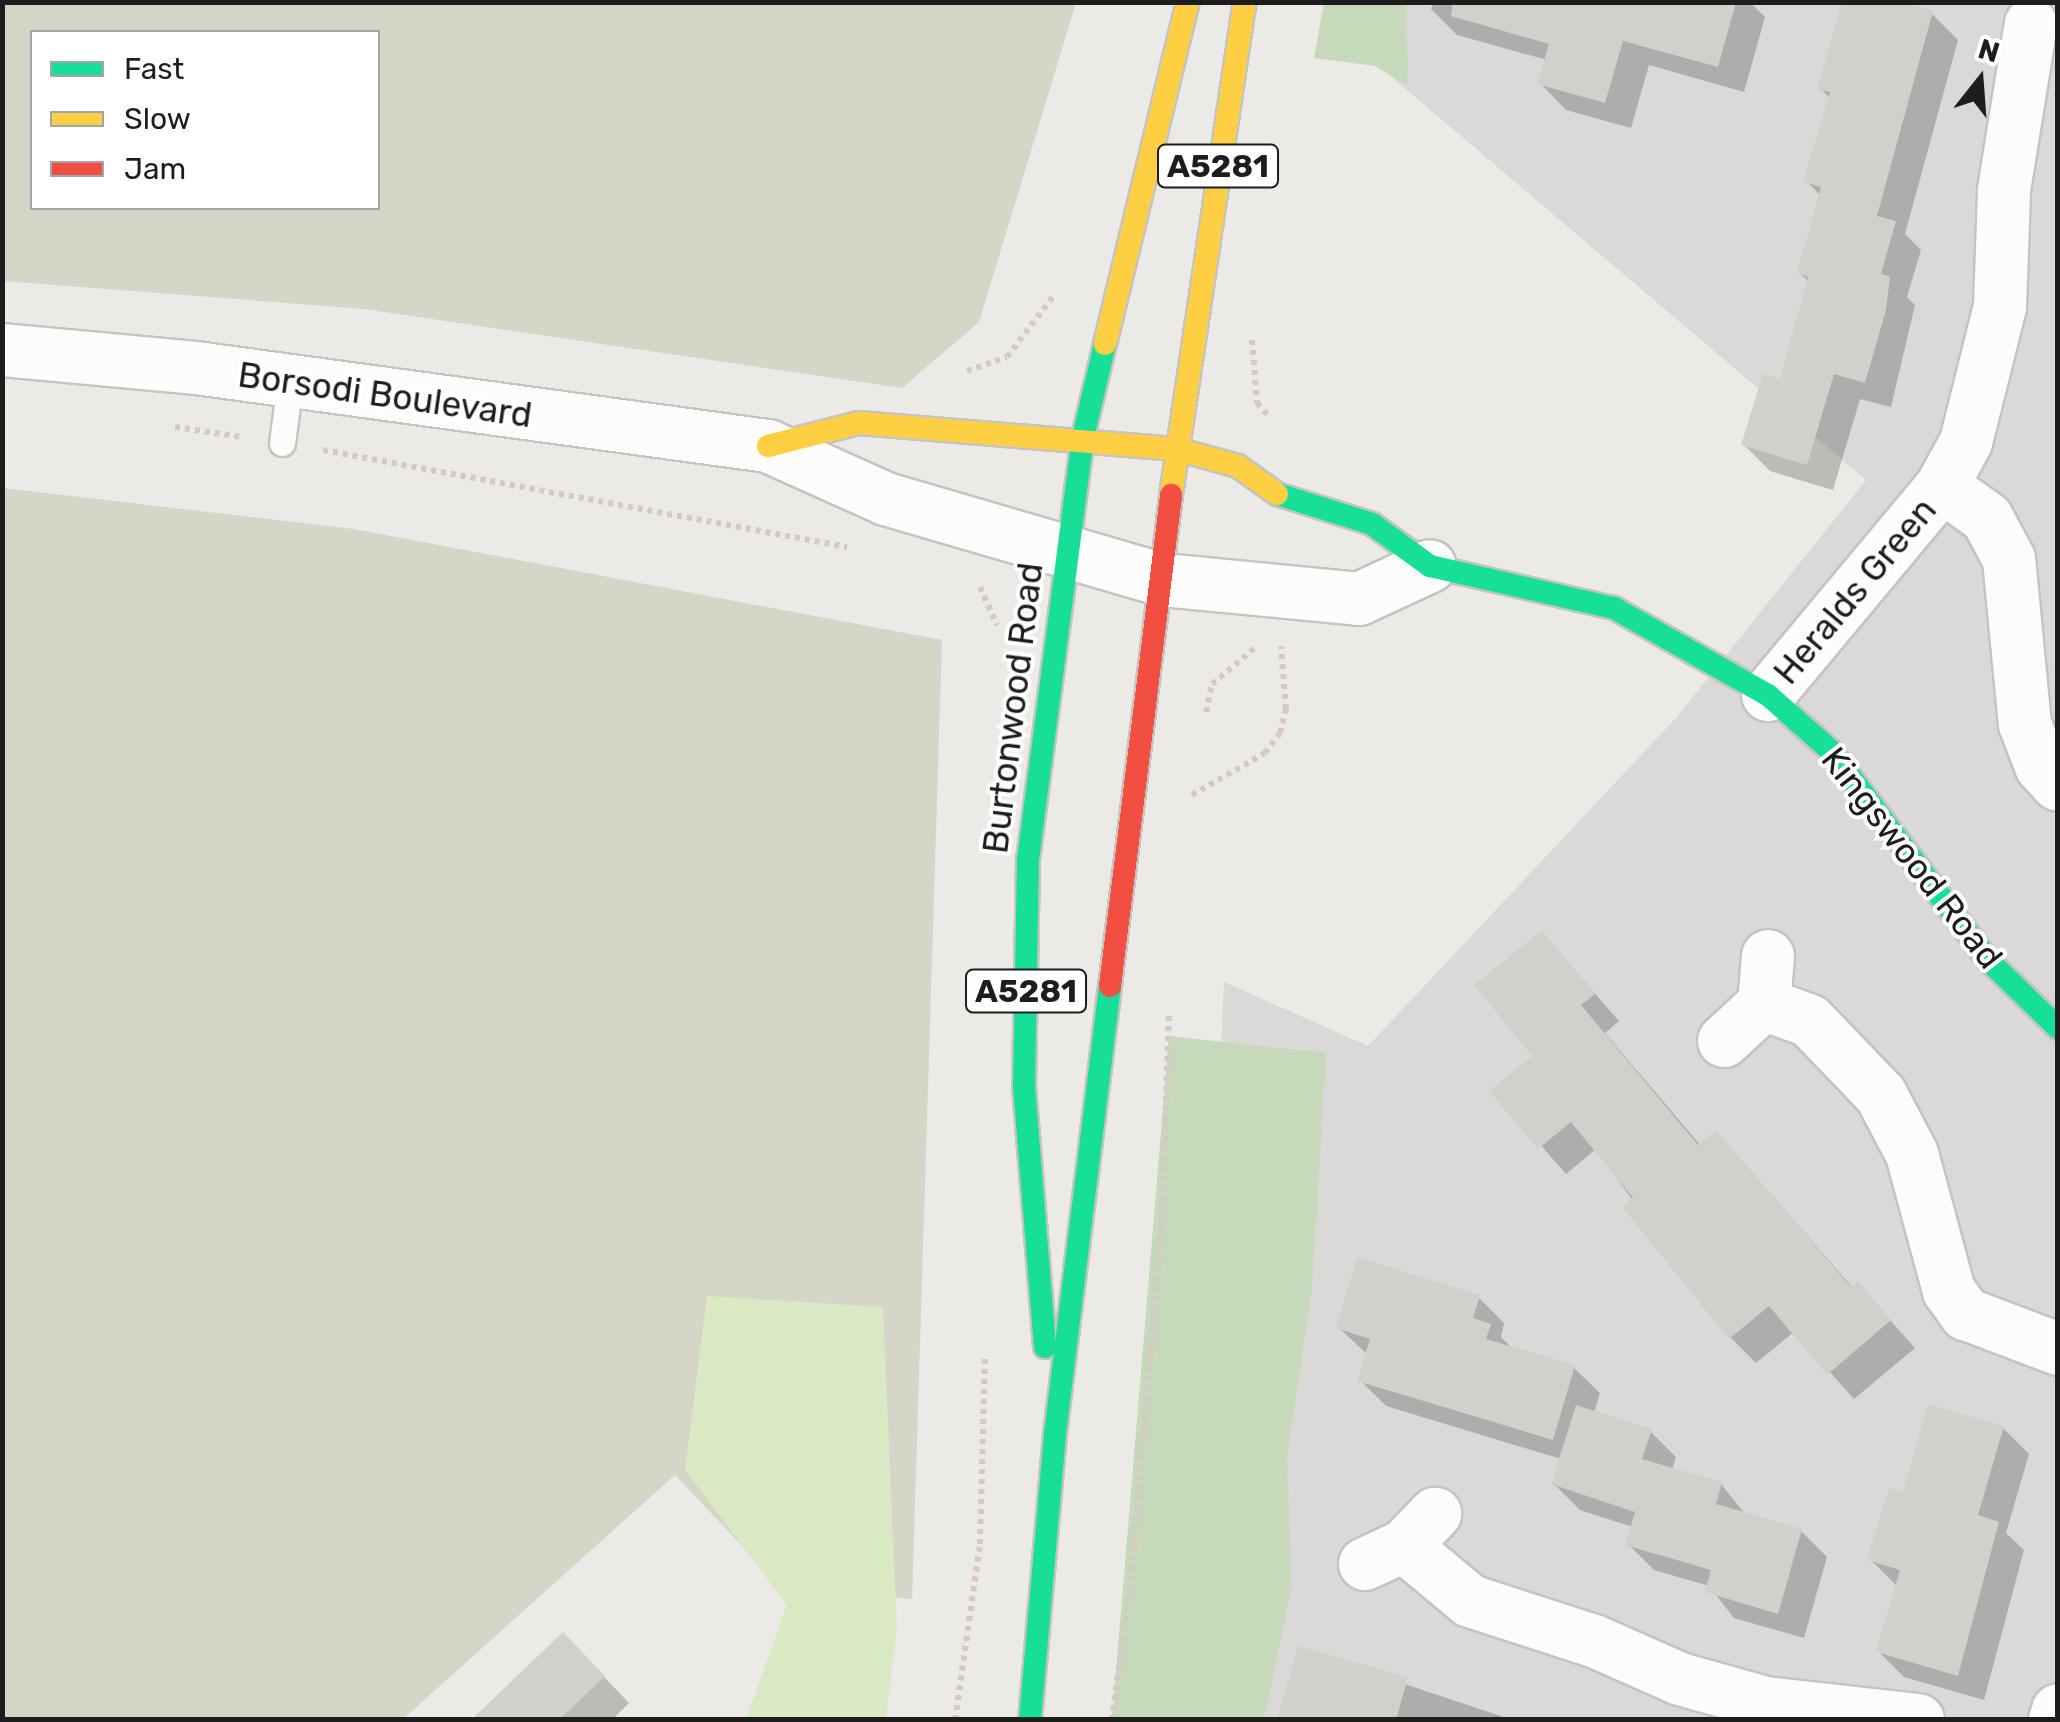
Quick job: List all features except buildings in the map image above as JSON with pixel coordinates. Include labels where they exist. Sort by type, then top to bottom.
[{"type":"main road","name":"Burtonwood Road","points":[[1055,1434],[1030,1221],[1026,974],[1034,794],[1083,437],[1188,2]]},
{"type":"main road","name":"Burtonwood Road","points":[[1030,1720],[1055,1434],[1164,580],[1176,450],[1246,2]]},
{"type":"main road","name":"Borsodi Boulevard","points":[[768,446],[859,422],[1083,437],[1176,450]]},
{"type":"main road","name":"Kingswood Road","points":[[1176,450],[1238,466],[1287,502],[1372,524],[1430,566],[1614,608],[1768,696],[1832,751],[1987,960],[2058,1028]]},
{"type":"street","name":"Heralds Green","points":[[1768,696],[1942,486],[1966,442],[1989,364],[2000,307],[2004,190],[2032,14]]},
{"type":"street","name":"Borsodi Boulevard","points":[[2,350],[290,383],[768,446],[886,499],[1068,548],[1164,580]]},
{"type":"street","name":"Heralds Green","points":[[1942,486],[1998,531],[2014,586],[2025,724],[2042,766],[2058,784]]},
{"type":"street","points":[[1164,580],[1359,599],[1430,566]]},
{"type":"street","points":[[1724,1040],[1766,980],[1881,1095],[1912,1154],[1949,1291],[1966,1314],[2058,1349]]},
{"type":"street","points":[[1401,1541],[1470,1601],[1594,1641],[1680,1679],[1766,1703],[1918,1720]]},
{"type":"street","points":[[2055,1720],[2058,1710]]},
{"type":"lane","points":[[282,443],[290,383]]},
{"type":"path","points":[[1254,324],[1258,403],[1270,418]]},
{"type":"path","points":[[154,425],[282,443],[861,549]]},
{"type":"path","points":[[1190,795],[1265,753],[1280,733],[1286,708],[1279,635]]},
{"type":"path","points":[[1204,721],[1212,684]]},
{"type":"path","points":[[1188,812],[1194,776]]},
{"type":"path","points":[[1112,1720],[1132,1570],[1160,1240],[1170,997]]},
{"type":"shaded area","points":[[2,3],[1076,3],[979,322],[902,388],[364,309],[3,281]]},
{"type":"shaded area","points":[[1406,3],[2057,3],[2057,1719],[1171,1720],[1198,1559],[1224,982],[1368,1046],[1676,718],[1866,480],[1388,74]]},
{"type":"shaded area","points":[[3,488],[354,529],[942,640],[912,1599],[783,1589],[675,1475],[403,1719],[3,1720]]},
{"type":"green space","points":[[1324,3],[1406,3],[1408,86],[1375,66],[1314,58]]},
{"type":"green space","points":[[1169,1036],[1326,1053],[1312,1288],[1287,1457],[1292,1587],[1264,1719],[1112,1719]]},
{"type":"green space","points":[[707,1296],[883,1307],[897,1630],[886,1719],[746,1719],[787,1605],[685,1470]]},
{"type":"traffic: fast","points":[[1045,1347],[1024,1088],[1028,860],[1083,437],[1105,344]]},
{"type":"traffic: fast","points":[[1277,494],[1372,524],[1430,566],[1614,608],[1768,695],[1831,751],[1987,959],[2058,1028]]},
{"type":"traffic: fast","points":[[1030,1720],[1055,1434],[1110,986]]},
{"type":"traffic: slow","points":[[1105,344],[1188,2]]},
{"type":"traffic: slow","points":[[1171,495],[1245,2]]},
{"type":"traffic: slow","points":[[768,446],[859,423],[1176,449],[1238,466],[1277,494]]},
{"type":"traffic: jam","points":[[1110,986],[1171,495]]}]
